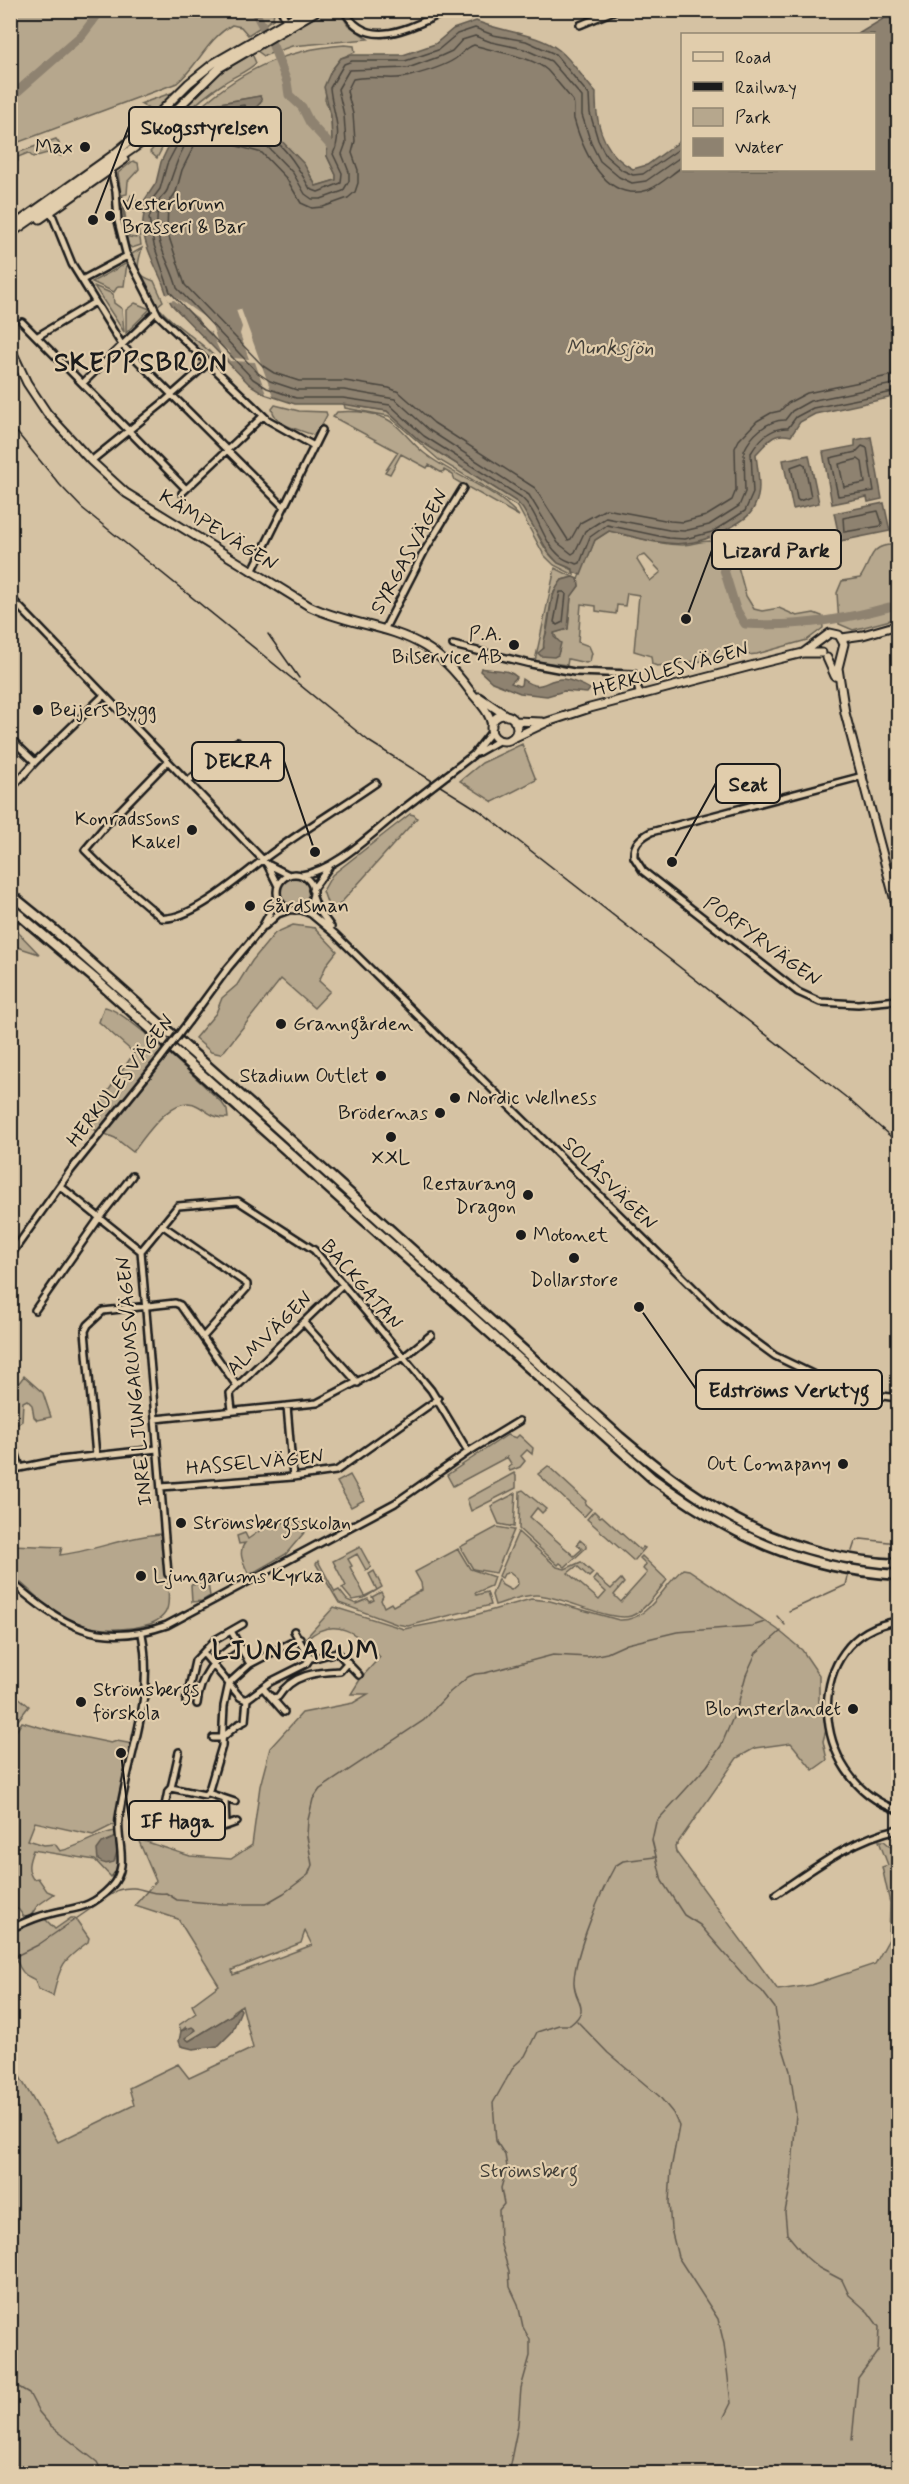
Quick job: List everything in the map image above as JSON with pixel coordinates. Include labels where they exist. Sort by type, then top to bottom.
[{"type":"highway","points":[[10,894],[53,929],[275,1126],[620,1437],[676,1483],[727,1516],[785,1542],[846,1558],[898,1564]]},
{"type":"highway","points":[[10,908],[20,914],[652,1478],[691,1507],[750,1539],[807,1561],[898,1581]]},
{"type":"highway","points":[[868,1573],[898,1575]]},
{"type":"main road","points":[[10,239],[111,170],[219,68],[306,10]]},
{"type":"main road","points":[[287,24],[318,10]]},
{"type":"main road","points":[[10,228],[121,149],[189,83],[214,63],[260,40]]},
{"type":"main road","points":[[10,234],[144,141]]},
{"type":"main road","name":"KÄMPEVÄGEN","points":[[10,347],[34,396],[47,413],[91,461],[138,502],[321,612],[384,630],[423,645],[438,655],[484,701],[511,718]]},
{"type":"main road","points":[[843,701],[819,642],[822,637],[830,633],[842,638],[863,635],[898,625]]},
{"type":"main road","points":[[863,635],[844,648],[838,668],[843,701],[898,912]]},
{"type":"main road","points":[[842,638],[844,648]]},
{"type":"main road","name":"HERKULESVÄGEN","points":[[513,738],[547,722],[803,653],[819,642]]},
{"type":"main road","name":"HERKULESVÄGEN","points":[[803,653],[825,656]]},
{"type":"main road","points":[[825,656],[840,656]]},
{"type":"main road","name":"KÄMPEVÄGEN","points":[[460,678],[488,713],[492,728]]},
{"type":"main road","points":[[511,718],[517,732],[513,738],[507,741],[494,736],[492,728],[495,719],[511,718]]},
{"type":"main road","name":"HERKULESVÄGEN","points":[[511,718],[532,723],[547,722]]},
{"type":"street","points":[[281,10],[287,24]]},
{"type":"street","points":[[344,10],[357,27],[378,34],[396,32],[450,10]]},
{"type":"street","points":[[580,25],[616,10]]},
{"type":"street","points":[[111,170],[116,191],[118,221],[127,256],[156,312],[263,416],[314,446]]},
{"type":"street","points":[[51,212],[72,264],[122,345],[284,507]]},
{"type":"street","points":[[82,280],[127,256]]},
{"type":"street","points":[[38,336],[95,302]]},
{"type":"street","points":[[83,383],[156,312]]},
{"type":"street","points":[[22,322],[129,430],[184,491],[263,416]]},
{"type":"street","points":[[91,461],[172,396],[207,364]]},
{"type":"street","points":[[252,572],[322,430]]},
{"type":"street","name":"SYRGASVÄGEN","points":[[384,630],[419,562],[463,488]]},
{"type":"street","points":[[10,597],[265,862],[278,886],[278,898],[284,906],[299,909],[308,904],[312,893],[332,863]]},
{"type":"street","points":[[453,645],[574,672],[634,674],[640,696]]},
{"type":"street","points":[[10,790],[35,762],[104,695]]},
{"type":"street","points":[[472,755],[492,728]]},
{"type":"street","points":[[10,738],[35,762]]},
{"type":"street","points":[[265,862],[289,875],[313,873],[332,863],[472,755],[500,740]]},
{"type":"street","points":[[188,781],[237,742]]},
{"type":"street","points":[[168,761],[85,850],[149,908],[162,918],[171,919],[205,902],[376,783]]},
{"type":"street","name":"PORFYRVÄGEN","points":[[863,776],[651,832],[642,837],[633,851],[636,864],[643,871],[798,992],[820,1002],[858,1004],[898,1000]]},
{"type":"street","points":[[888,874],[898,871]]},
{"type":"street","points":[[278,886],[282,879],[289,875]]},
{"type":"street","points":[[301,875],[309,881],[312,893]]},
{"type":"street","name":"SOLÅSVÄGEN","points":[[312,893],[317,908],[335,934]]},
{"type":"street","name":"HERKULESVÄGEN","points":[[261,929],[278,898]]},
{"type":"street","name":"HERKULESVÄGEN","points":[[10,1256],[60,1186],[228,968],[261,929],[278,914],[290,909]]},
{"type":"street","name":"SOLÅSVÄGEN","points":[[299,909],[315,917],[335,934],[673,1269],[739,1331],[775,1356],[825,1380],[875,1395],[898,1398]]},
{"type":"street","points":[[35,1310],[100,1217],[132,1176]]},
{"type":"street","name":"INRE LJUNGARUMSVÄGEN","points":[[60,1186],[141,1251],[168,1574]]},
{"type":"street","name":"BACKGATAN","points":[[141,1251],[178,1206],[238,1201],[314,1250],[438,1399],[466,1448]]},
{"type":"street","points":[[162,1225],[247,1284],[247,1288],[203,1337]]},
{"type":"street","name":"ALMVÄGEN","points":[[232,1410],[230,1393],[343,1284]]},
{"type":"street","points":[[96,1456],[85,1331],[88,1324],[103,1311],[175,1303],[180,1305],[237,1386]]},
{"type":"street","points":[[304,1323],[358,1383]]},
{"type":"street","points":[[155,1419],[318,1403],[404,1358],[431,1335]]},
{"type":"street","name":"HASSELVÄGEN","points":[[161,1487],[328,1473],[344,1467],[438,1399]]},
{"type":"street","points":[[287,1406],[293,1477]]},
{"type":"street","points":[[10,1581],[45,1610],[74,1626],[93,1633],[118,1636],[142,1634],[167,1625],[395,1503],[468,1452],[519,1421]]},
{"type":"street","points":[[10,1436],[20,1467]]},
{"type":"street","points":[[10,1470],[157,1449]]},
{"type":"street","points":[[898,1621],[868,1632],[847,1651],[832,1678],[827,1716],[832,1744],[847,1772],[876,1799],[898,1810]]},
{"type":"street","points":[[186,1702],[193,1665],[216,1640],[243,1624]]},
{"type":"street","points":[[231,1631],[250,1664]]},
{"type":"street","points":[[294,1631],[311,1658]]},
{"type":"street","points":[[10,1929],[51,1913],[81,1908],[107,1891],[116,1880],[122,1866],[119,1818],[146,1688],[147,1656],[142,1634]]},
{"type":"street","points":[[208,1793],[219,1761],[224,1706],[229,1683],[250,1664],[300,1638]]},
{"type":"street","points":[[197,1704],[200,1684],[217,1658],[238,1644]]},
{"type":"street","points":[[213,1738],[222,1738],[245,1721],[248,1699],[306,1664],[311,1658],[337,1652],[359,1675]]},
{"type":"street","points":[[203,1653],[240,1697],[248,1699]]},
{"type":"street","points":[[272,1698],[278,1697],[289,1686],[309,1674],[340,1671],[348,1662]]},
{"type":"street","points":[[306,1664],[309,1674]]},
{"type":"street","points":[[263,1688],[284,1712]]},
{"type":"street","points":[[179,1752],[164,1811],[209,1827],[226,1826],[237,1822]]},
{"type":"street","points":[[171,1788],[205,1795],[208,1793],[236,1802]]},
{"type":"street","points":[[225,1799],[226,1826]]},
{"type":"street","points":[[776,1894],[857,1842],[872,1835],[898,1829]]},
{"type":"green space","points":[[11,11],[274,11],[273,19],[248,35],[241,27],[232,25],[223,31],[177,83],[11,145]]},
{"type":"green space","points":[[326,11],[339,11],[348,25],[368,39],[292,46],[264,56],[256,50]]},
{"type":"green space","points":[[345,45],[354,46],[355,52],[341,58],[331,71],[325,99],[331,116],[332,141],[327,156],[336,180],[316,186],[308,171],[269,130],[259,127],[251,128],[246,125],[247,117],[260,96],[209,105],[191,116],[225,87],[261,66],[301,52]]},
{"type":"green space","points":[[252,54],[256,63],[228,80],[193,107],[177,124],[157,158],[150,152],[161,139],[160,134],[164,125],[215,76]]},
{"type":"green space","points":[[174,92],[154,112],[140,104]]},
{"type":"green space","points":[[56,139],[61,156],[51,152],[33,157],[28,153],[18,157],[18,161],[11,164],[11,155]]},
{"type":"green space","points":[[133,161],[138,163],[139,169],[128,181],[127,194],[122,195],[125,200],[129,200],[131,195],[138,202],[138,208],[133,209],[126,205],[124,209],[129,237],[136,238],[138,227],[141,245],[132,248],[128,245],[118,173]]},
{"type":"green space","points":[[142,248],[139,259],[139,272],[130,255]]},
{"type":"green space","points":[[127,263],[124,286],[118,286],[114,292],[92,282]]},
{"type":"green space","points":[[139,272],[154,281],[163,301],[157,306]]},
{"type":"green space","points":[[94,286],[113,294],[114,303],[122,309],[124,332]]},
{"type":"green space","points":[[135,303],[150,309],[126,333],[126,310]]},
{"type":"green space","points":[[161,310],[213,355],[206,361],[161,314],[159,311]]},
{"type":"green space","points":[[344,404],[387,411],[420,441],[517,502],[528,516],[550,555],[573,570],[574,575],[554,565],[544,555],[518,507],[439,460],[389,416],[345,408]]},
{"type":"green space","points":[[275,405],[299,411],[326,412],[327,415],[319,430],[313,435],[283,424],[274,415],[272,409]]},
{"type":"green space","points":[[337,412],[366,413],[388,420],[424,453],[498,497],[519,516],[455,480],[453,475],[444,470],[442,473],[429,465],[427,468],[401,454],[390,474],[385,472],[398,452],[333,417]]},
{"type":"green space","points":[[609,531],[673,545],[707,541],[712,543],[730,537],[746,596],[754,609],[762,611],[779,608],[797,616],[814,613],[822,616],[823,628],[807,640],[757,654],[728,657],[718,662],[696,661],[657,666],[652,664],[651,656],[634,651],[639,595],[627,593],[625,606],[617,605],[616,614],[596,611],[596,606],[581,604],[578,642],[589,646],[592,653],[590,661],[586,663],[568,659],[567,665],[535,661],[555,568],[573,577],[562,580],[552,595],[543,650],[559,651],[554,633],[568,629],[571,596],[579,586],[578,579],[595,540]],"holes":[[[645,555],[661,572],[650,581],[637,560],[638,557]]]},
{"type":"green space","points":[[886,545],[894,545],[898,548],[898,618],[853,630],[839,624],[837,593],[842,581],[860,578],[875,551]]},
{"type":"green space","points":[[522,744],[536,780],[493,802],[460,781],[482,763]]},
{"type":"green space","points":[[410,814],[417,818],[331,914],[323,891],[332,875]]},
{"type":"green space","points":[[295,877],[306,881],[310,892],[306,903],[295,907],[284,903],[280,892],[284,881]]},
{"type":"green space","points":[[11,925],[14,928],[39,954],[11,945]]},
{"type":"green space","points":[[293,925],[315,928],[337,951],[327,964],[319,981],[330,991],[314,1008],[281,979],[225,1050],[220,1054],[211,1052],[195,1038],[216,1013],[222,998],[237,985],[252,961],[275,933]]},
{"type":"green space","points":[[104,1007],[114,1010],[128,1020],[182,1065],[222,1103],[227,1110],[228,1118],[215,1116],[189,1103],[179,1105],[161,1118],[133,1152],[115,1138],[90,1128],[90,1118],[134,1053],[99,1022]]},
{"type":"green space","points":[[24,1376],[43,1393],[51,1417],[37,1420],[34,1417],[32,1405],[27,1400],[23,1402],[22,1421],[11,1425],[11,1383],[18,1384]]},
{"type":"green space","points":[[507,1435],[516,1438],[519,1435],[533,1448],[532,1454],[527,1450],[521,1456],[525,1461],[520,1467],[510,1471],[508,1467],[512,1465],[507,1457],[453,1486],[447,1475]]},
{"type":"green space","points":[[548,1466],[586,1501],[585,1504],[591,1509],[584,1517],[538,1474]]},
{"type":"green space","points":[[514,1473],[516,1488],[471,1511],[467,1499]]},
{"type":"green space","points":[[350,1475],[364,1500],[351,1507],[337,1482]]},
{"type":"green space","points":[[523,1490],[546,1509],[542,1513],[537,1508],[530,1517],[574,1556],[582,1549],[577,1544],[580,1540],[586,1545],[586,1548],[565,1567],[560,1563],[558,1565],[519,1529],[520,1491]]},
{"type":"green space","points":[[516,1493],[514,1527],[499,1524],[491,1506]]},
{"type":"green space","points":[[594,1511],[640,1550],[645,1548],[634,1561],[587,1519]]},
{"type":"green space","points":[[300,1522],[308,1528],[286,1554],[249,1575],[241,1555],[245,1543],[239,1544],[237,1536],[245,1533],[248,1539],[271,1523]]},
{"type":"green space","points":[[497,1527],[514,1530],[496,1573],[473,1569],[460,1547]]},
{"type":"green space","points":[[518,1532],[557,1567],[565,1569],[581,1562],[593,1573],[589,1577],[577,1566],[568,1573],[599,1600],[606,1592],[593,1580],[596,1576],[611,1589],[621,1579],[624,1583],[614,1595],[621,1602],[647,1573],[643,1569],[646,1564],[640,1558],[642,1556],[667,1580],[646,1605],[631,1616],[611,1616],[559,1599],[536,1595],[520,1597],[495,1605],[492,1595],[498,1579],[502,1585],[511,1590],[518,1584],[517,1578],[510,1572],[504,1574],[502,1578],[499,1576]]},
{"type":"green space","points":[[161,1534],[168,1583],[167,1609],[163,1616],[155,1622],[145,1625],[109,1629],[77,1623],[55,1613],[11,1574],[11,1545],[62,1547],[60,1555]]},
{"type":"green space","points":[[360,1547],[371,1567],[366,1570],[357,1554],[348,1559],[365,1596],[377,1590],[369,1574],[374,1571],[382,1587],[364,1598],[352,1600],[342,1588],[346,1586],[333,1561]]},
{"type":"green space","points":[[458,1549],[470,1569],[494,1577],[491,1586],[475,1593],[476,1595],[487,1592],[491,1605],[408,1626],[396,1624],[339,1603],[316,1564],[318,1561],[335,1592],[339,1590],[347,1600],[356,1604],[368,1599],[370,1602],[374,1600],[372,1597],[381,1592],[384,1607],[391,1603],[393,1606],[422,1590],[415,1572]]},
{"type":"green space","name":"Strömsberg","points":[[683,1569],[689,1570],[777,1629],[802,1650],[819,1675],[819,1702],[830,1715],[823,1741],[827,1760],[813,1770],[791,1743],[755,1748],[737,1758],[675,1847],[676,1852],[778,1990],[812,1985],[875,1964],[889,1939],[890,1903],[882,1867],[888,1865],[879,1841],[884,1841],[898,1853],[898,2473],[11,2473],[10,2060],[58,2142],[134,2105],[129,2088],[178,2064],[189,2078],[253,2048],[242,2005],[233,2011],[232,2015],[189,2041],[185,2038],[186,2027],[181,2031],[179,2025],[196,2013],[192,2005],[219,1985],[178,1919],[135,1905],[156,1881],[138,1839],[190,1856],[231,1859],[252,1845],[260,1786],[270,1748],[302,1713],[353,1703],[368,1694],[351,1694],[361,1678],[380,1657],[364,1641],[346,1630],[326,1628],[306,1640],[313,1656],[308,1652],[303,1641],[334,1607],[404,1629],[468,1617],[531,1599],[550,1601],[619,1620],[630,1619],[647,1609]],"holes":[[[305,1931],[312,1945],[233,1975],[232,1970],[301,1943]]]},
{"type":"green space","points":[[198,1578],[207,1578],[210,1596],[202,1601],[192,1602],[191,1585],[199,1584]]},
{"type":"green space","points":[[11,1691],[29,1706],[11,1729]]},
{"type":"green space","points":[[22,1722],[111,1743],[117,1741],[133,1744],[115,1824],[93,1835],[35,1822],[28,1840],[44,1845],[55,1844],[60,1851],[102,1834],[116,1831],[120,1855],[115,1872],[111,1877],[95,1860],[33,1850],[29,1872],[33,1879],[38,1878],[47,1891],[54,1894],[37,1906],[30,1917],[24,1917],[19,1910],[11,1907],[11,1739]]},
{"type":"green space","points":[[44,1918],[55,1929],[71,1918],[75,1918],[89,1938],[88,1942],[63,1964],[53,1996],[38,1989],[35,1980],[22,1972],[10,1930]]},
{"type":"water","name":"Munksjön","points":[[898,11],[898,396],[815,414],[800,422],[791,436],[779,435],[771,439],[756,454],[759,491],[752,511],[733,526],[700,541],[672,544],[609,531],[595,540],[581,575],[573,572],[573,569],[558,563],[549,553],[517,502],[420,441],[387,411],[342,404],[295,404],[265,394],[249,384],[172,305],[146,244],[143,226],[146,209],[144,201],[156,183],[161,162],[175,133],[191,116],[209,105],[260,96],[262,101],[247,117],[246,125],[251,128],[263,127],[277,136],[304,164],[316,186],[336,180],[327,156],[332,141],[331,116],[324,87],[331,71],[341,58],[351,55],[403,55],[435,44],[453,29],[476,21],[530,36],[550,44],[564,54],[596,93],[597,116],[608,147],[623,163],[633,169],[647,165],[681,141],[681,171],[876,171],[876,33],[860,33]]},
{"type":"water","points":[[871,437],[882,499],[868,502],[867,497],[832,504],[823,452],[855,446],[855,440]]},
{"type":"water","points":[[809,455],[819,503],[793,509],[783,460]]},
{"type":"water","points":[[884,503],[890,531],[840,541],[834,513]]},
{"type":"water","points":[[573,577],[578,579],[579,586],[571,597],[568,629],[554,633],[554,637],[561,643],[558,655],[541,656],[538,653],[544,648],[555,592],[562,580]]},
{"type":"water","points":[[481,668],[513,674],[517,677],[511,683],[519,686],[522,679],[539,685],[563,679],[590,689],[587,693],[564,691],[547,696],[520,693],[492,682],[480,671]]},
{"type":"water","points":[[116,1837],[118,1848],[114,1862],[106,1864],[100,1862],[97,1850],[102,1843]]},
{"type":"water","points":[[239,2007],[241,2010],[232,2032],[218,2046],[193,2049],[181,2046],[179,2041],[181,2031],[192,2027],[196,2030],[185,2038],[189,2041],[232,2015]]},
{"type":"pier","points":[[170,293],[211,322],[218,343],[230,352],[231,358],[249,359],[240,334],[242,327],[236,310],[241,309],[273,396],[266,394],[255,362],[230,361],[224,354],[222,356],[211,332],[202,328],[198,318],[174,300],[169,301],[165,295]]},
{"type":"waterway","points":[[10,98],[83,34],[101,10]]},
{"type":"waterway","points":[[254,10],[273,46],[287,82],[289,95],[302,107],[310,123],[331,146]]},
{"type":"waterway","points":[[714,537],[736,609],[745,624],[817,622],[889,607]]},
{"type":"waterway","points":[[852,1551],[855,1542],[861,1539],[898,1543]]},
{"type":"waterway","points":[[789,1611],[846,1585],[848,1577]]},
{"type":"waterway","points":[[777,1616],[785,1625]]},
{"type":"waterway","points":[[10,1959],[38,1945],[118,1890],[126,1888],[166,1893],[177,1900],[222,1904],[265,1904],[284,1893],[308,1875],[312,1865],[307,1836],[308,1820],[313,1799],[320,1789],[424,1720],[450,1692],[468,1677],[553,1655],[588,1657],[607,1653],[627,1644],[677,1632],[752,1626],[765,1622]]},
{"type":"waterway","points":[[781,1631],[756,1653],[721,1746],[707,1766],[656,1822],[652,1840],[662,1881],[684,1915],[700,1925],[775,2008],[780,2039],[790,2071],[796,2113],[791,2183],[785,2212],[787,2234],[806,2257],[819,2268],[842,2280],[849,2295],[868,2312],[879,2327],[878,2351],[858,2378],[852,2440]]},
{"type":"waterway","points":[[508,2474],[518,2425],[521,2388],[530,2356],[530,2340],[523,2327],[518,2304],[510,2287],[509,2271],[500,2242],[499,2210],[504,2204],[501,2188],[507,2167],[505,2155],[496,2141],[493,2103],[514,2066],[525,2056],[537,2032],[559,2025],[570,2025],[577,2019],[581,2009],[574,1988],[575,1969],[590,1922],[615,1866],[623,1861],[655,1857]]},
{"type":"waterway","points":[[577,2021],[608,2053],[659,2096],[673,2113],[679,2126],[671,2169],[669,2202],[671,2229],[678,2257],[718,2319],[724,2344],[731,2403],[724,2417]]},
{"type":"waterway","points":[[10,2382],[29,2393],[39,2412],[51,2426],[97,2462],[103,2474]]},
{"type":"railway","points":[[10,424],[82,508],[370,742],[480,811],[847,1098],[898,1143]]},
{"type":"railway","points":[[268,634],[299,678]]},
{"type":"place","name":"Max","points":[[85,147]]},
{"type":"place","name":"Vesterbrunn Brasseri & Bar","points":[[110,216]]},
{"type":"place","name":"Skogsstyrelsen","points":[[93,220]]},
{"type":"place","name":"Lizard Park","points":[[686,619]]},
{"type":"place","name":"P.A. Bilservice AB","points":[[514,645]]},
{"type":"place","name":"Beijers Bygg","points":[[38,710]]},
{"type":"place","name":"Konradssons Kakel","points":[[192,830]]},
{"type":"place","name":"DEKRA","points":[[315,852]]},
{"type":"place","name":"Seat","points":[[672,862]]},
{"type":"place","name":"Gårdsman","points":[[250,906]]},
{"type":"place","name":"Granngården","points":[[281,1024]]},
{"type":"place","name":"Stadium Outlet","points":[[381,1076]]},
{"type":"place","name":"Nordic Wellness","points":[[455,1098]]},
{"type":"place","name":"Brödernas","points":[[440,1113]]},
{"type":"place","name":"XXL","points":[[391,1137]]},
{"type":"place","name":"Restaurang Dragon","points":[[528,1195]]},
{"type":"place","name":"Motonet","points":[[521,1235]]},
{"type":"place","name":"Dollarstore","points":[[574,1258]]},
{"type":"place","name":"Edströms Verktyg","points":[[639,1307]]},
{"type":"place","name":"Out Comapany","points":[[843,1464]]},
{"type":"place","name":"Strömsbergsskolan","points":[[181,1523]]},
{"type":"place","name":"Ljungarums Kyrka","points":[[141,1576]]},
{"type":"place","name":"Strömsbergs förskola","points":[[81,1702]]},
{"type":"place","name":"Blomsterlandet","points":[[853,1709]]},
{"type":"place","name":"IF Haga","points":[[121,1753]]},
{"type":"district","name":"SKEPPSBRON","points":[[141,364]]},
{"type":"district","name":"LJUNGARUM","points":[[296,1652]]}]
